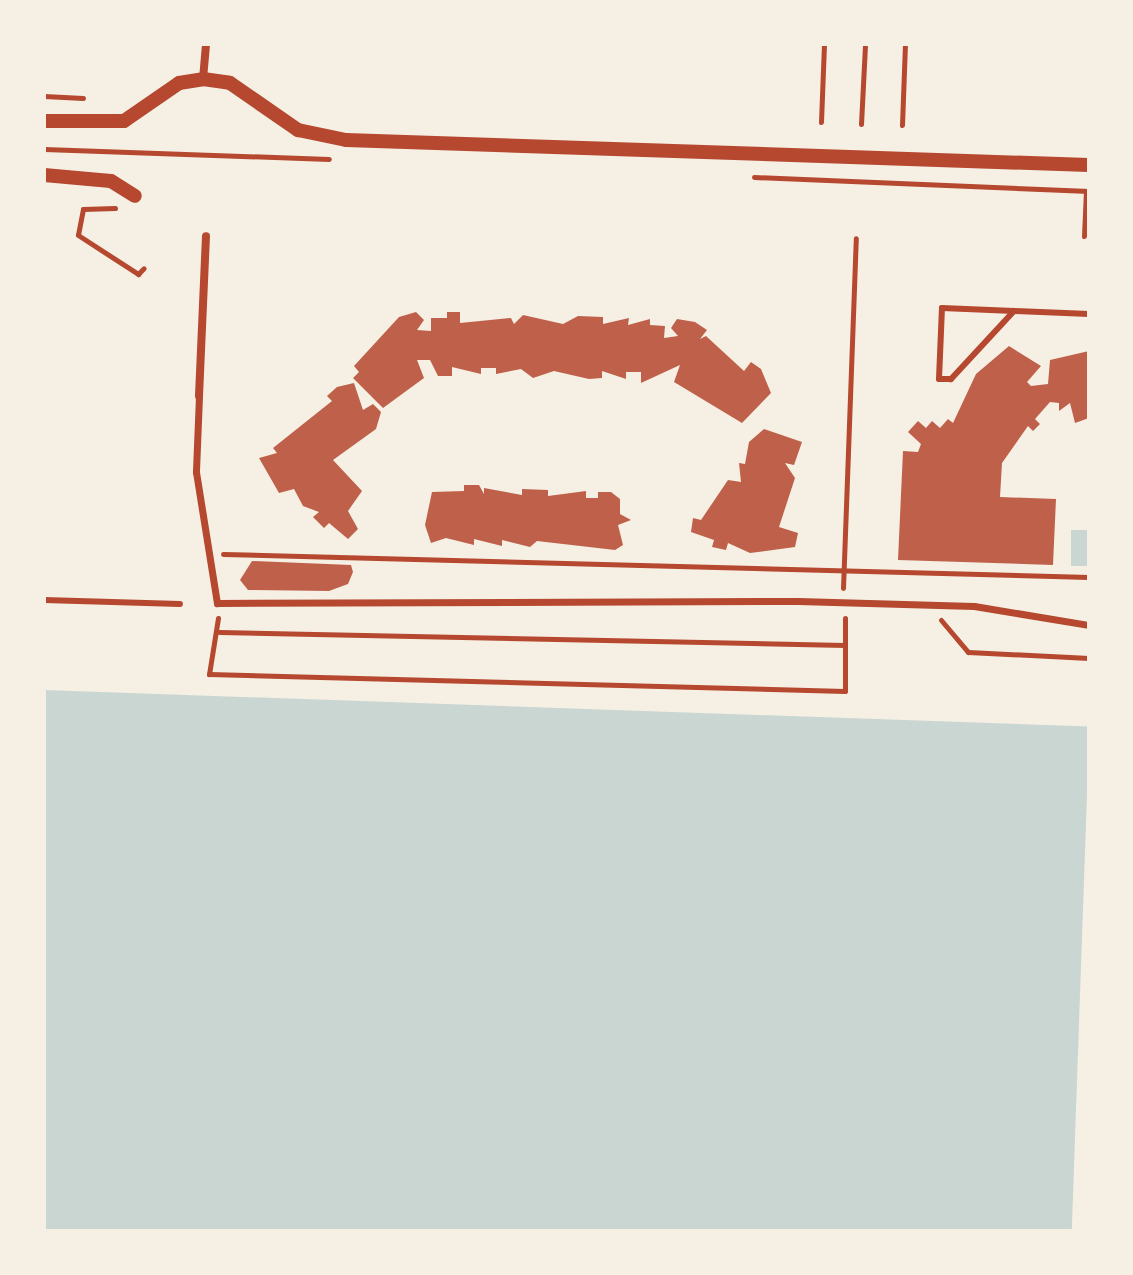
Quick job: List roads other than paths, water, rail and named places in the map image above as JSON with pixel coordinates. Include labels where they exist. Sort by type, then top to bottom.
[{"type":"street","points":[[203,79],[206,44]]},
{"type":"street","points":[[44,121],[124,121],[179,83],[203,79],[230,83],[298,130],[346,140],[1089,165]]},
{"type":"street","points":[[44,175],[111,181],[135,196]]},
{"type":"street","points":[[206,236],[196,472],[217,603],[928,604],[1089,625]]},
{"type":"lane","points":[[1014,311],[951,379],[939,379],[942,308],[1089,314]]},
{"type":"lane","points":[[44,600],[180,604]]}]
